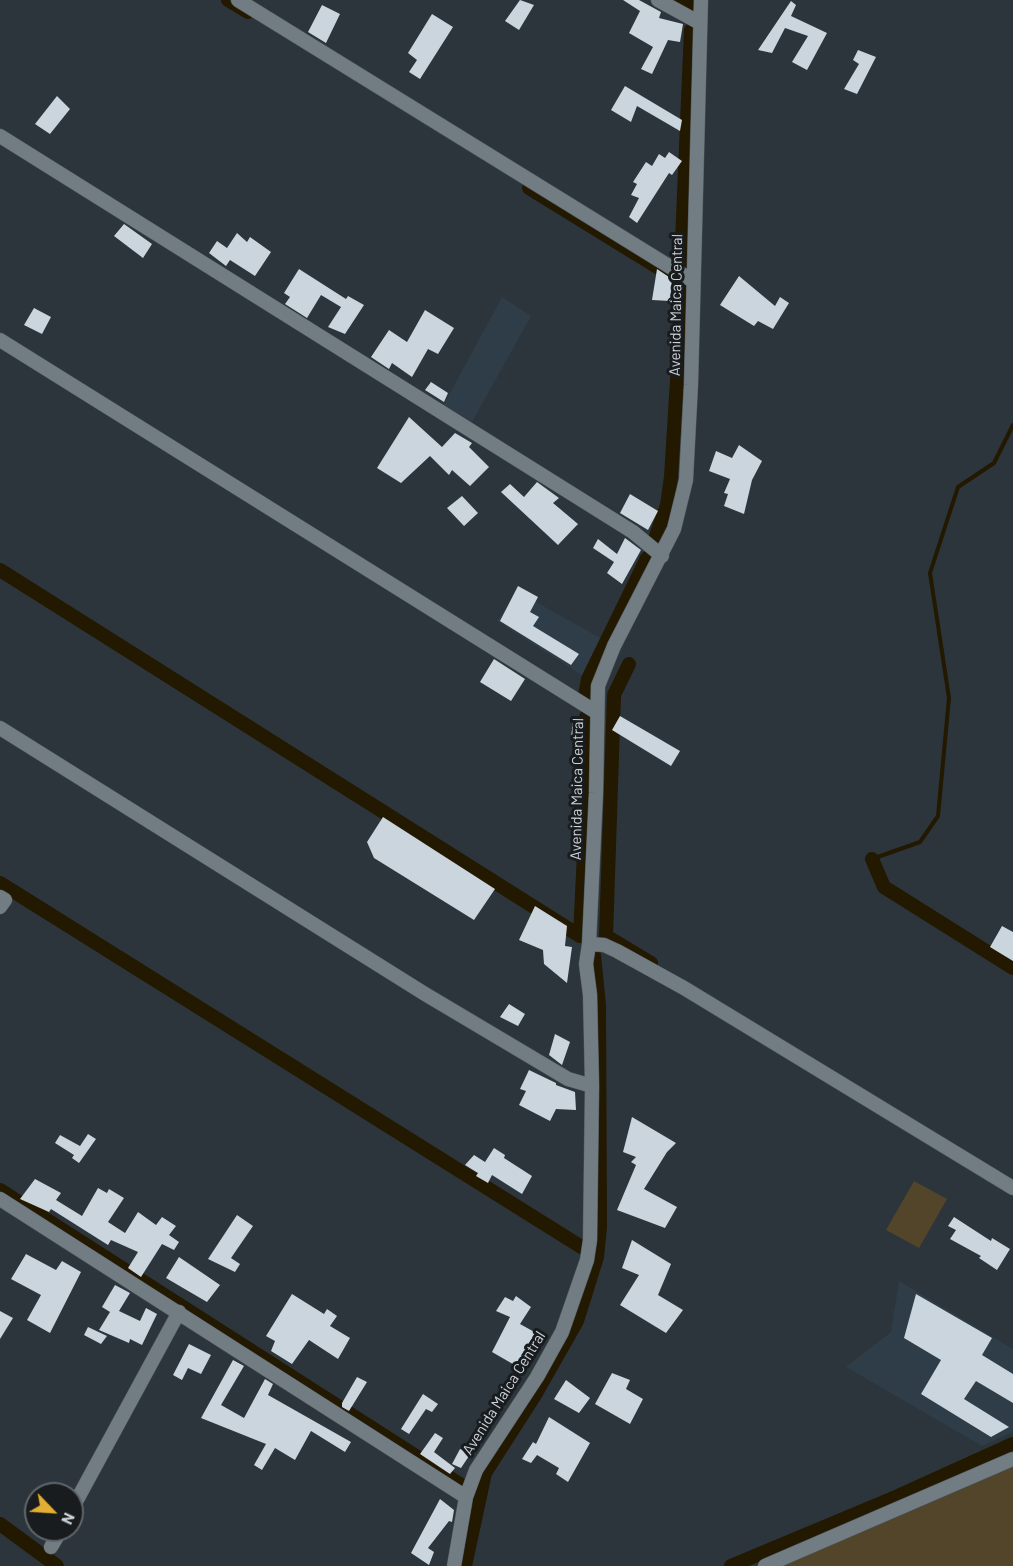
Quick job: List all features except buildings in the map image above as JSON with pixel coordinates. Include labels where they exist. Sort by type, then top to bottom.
[{"type":"street","points":[[238,0],[693,281]]},
{"type":"street","points":[[658,0],[699,23]]},
{"type":"street","name":"Avenida Maica Central","points":[[454,1566],[466,1497],[476,1470],[537,1377],[562,1332],[580,1285],[590,1240],[592,1086],[590,995],[586,964],[589,944],[596,793],[597,686],[674,529],[686,480],[701,0]]},
{"type":"street","points":[[0,136],[633,532],[662,556]]},
{"type":"street","points":[[0,340],[596,712]]},
{"type":"street","points":[[0,728],[425,994],[568,1079],[592,1086]]},
{"type":"street","points":[[0,897],[5,900],[0,907]]},
{"type":"street","points":[[589,944],[604,945],[684,988],[1013,1188]]},
{"type":"street","points":[[0,1199],[466,1497]]},
{"type":"street","points":[[84,1487],[179,1312]]},
{"type":"street","points":[[765,1566],[1013,1459]]},
{"type":"street","points":[[51,1547],[54,1542]]},
{"type":"shaded area","points":[[502,297],[531,316],[472,422],[443,406]]},
{"type":"shaded area","points":[[518,592],[606,641],[588,679],[497,621]]},
{"type":"shaded area","points":[[914,1181],[947,1199],[919,1248],[886,1230]]},
{"type":"shaded area","points":[[899,1281],[1013,1349],[1013,1432],[982,1446],[846,1367],[891,1332]]},
{"type":"shaded area","points":[[1013,1467],[1013,1566],[783,1566]]},
{"type":"waterway","points":[[228,0],[248,12]]},
{"type":"waterway","points":[[673,0],[691,10],[691,0]]},
{"type":"waterway","points":[[681,264],[691,30]]},
{"type":"waterway","points":[[529,188],[680,281]]},
{"type":"waterway","points":[[656,536],[667,505],[671,477],[680,333],[680,280]]},
{"type":"waterway","points":[[872,859],[920,842],[938,816],[949,698],[930,573],[958,487],[994,463],[1013,425]]},
{"type":"waterway","points":[[585,696],[588,679],[647,558]]},
{"type":"waterway","points":[[0,570],[580,936]]},
{"type":"waterway","points":[[629,664],[614,695],[606,936],[651,963]]},
{"type":"waterway","points":[[580,936],[587,791],[586,717]]},
{"type":"waterway","points":[[872,859],[884,887],[1013,968]]},
{"type":"waterway","points":[[0,883],[583,1248]]},
{"type":"waterway","points":[[465,1566],[485,1473],[535,1395],[577,1321],[597,1257],[600,1227],[599,1006],[594,955]]},
{"type":"waterway","points":[[0,1190],[461,1485]]},
{"type":"waterway","points":[[731,1566],[896,1497],[1013,1444]]},
{"type":"waterway","points":[[0,1524],[57,1566]]}]
